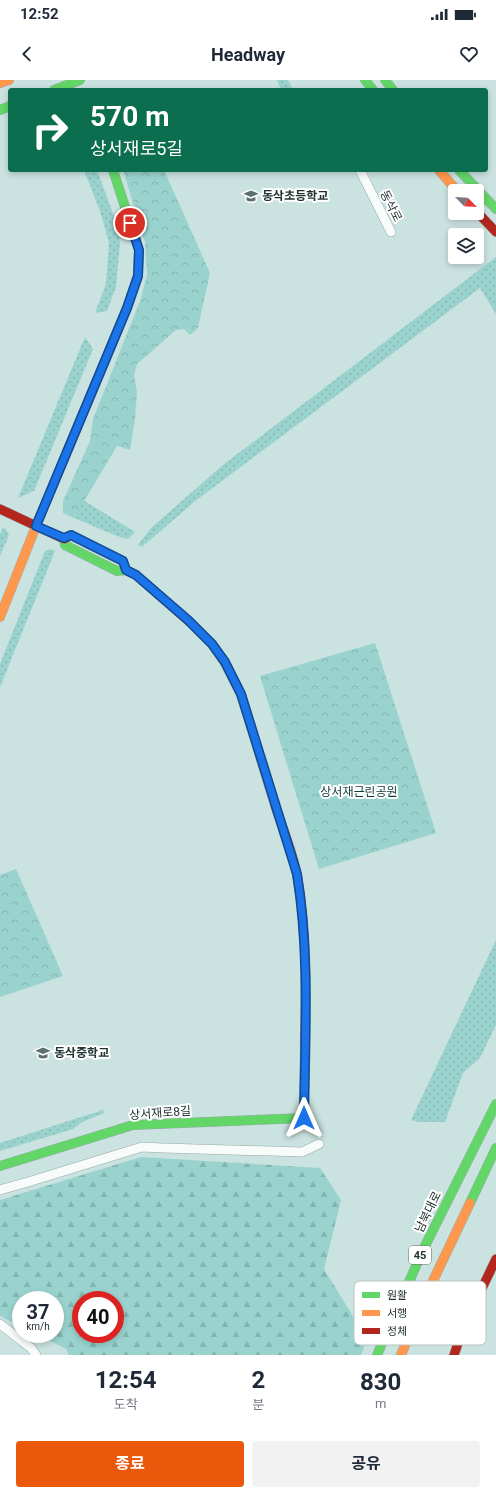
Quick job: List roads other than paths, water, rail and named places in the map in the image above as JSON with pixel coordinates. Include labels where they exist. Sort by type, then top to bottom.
[{"type":"main road","points":[[0,84],[9,80]]},
{"type":"main road","points":[[59,88],[81,80]]},
{"type":"main road","points":[[365,80],[371,88]]},
{"type":"main road","points":[[385,80],[391,88]]},
{"type":"main road","points":[[0,617],[36,526],[127,308],[138,276],[139,250],[114,172]]},
{"type":"main road","points":[[441,172],[451,184]]},
{"type":"main road","points":[[461,172],[496,209]]},
{"type":"main road","points":[[484,219],[496,232]]},
{"type":"main road","points":[[0,509],[36,526]]},
{"type":"main road","name":"상서재로8길","points":[[0,1166],[133,1125],[304,1118],[305,945],[297,874],[241,694],[225,662],[212,644],[188,620],[136,575],[126,570],[123,561],[71,535],[64,538],[36,526]]},
{"type":"main road","name":"남북대로","points":[[409,1281],[496,1104]]},
{"type":"main road","name":"45","points":[[433,1281],[496,1148]]},
{"type":"main road","points":[[485,1281],[496,1259]]},
{"type":"main road","name":"남북대로","points":[[377,1355],[381,1345]]},
{"type":"main road","name":"45","points":[[401,1355],[405,1345]]},
{"type":"main road","points":[[454,1355],[457,1345]]},
{"type":"street","name":"동삭로","points":[[361,172],[391,232]]},
{"type":"street","points":[[0,1190],[142,1146],[163,1148],[302,1152],[319,1144]]},
{"type":"street","points":[[0,1324],[31,1348],[36,1355]]},
{"type":"place","name":"동삭초등학교","points":[[251,196]]},
{"type":"place","name":"동삭중학교","points":[[43,1053]]},
{"type":"park label","name":"상서재근린공원","points":[[359,792]]}]
